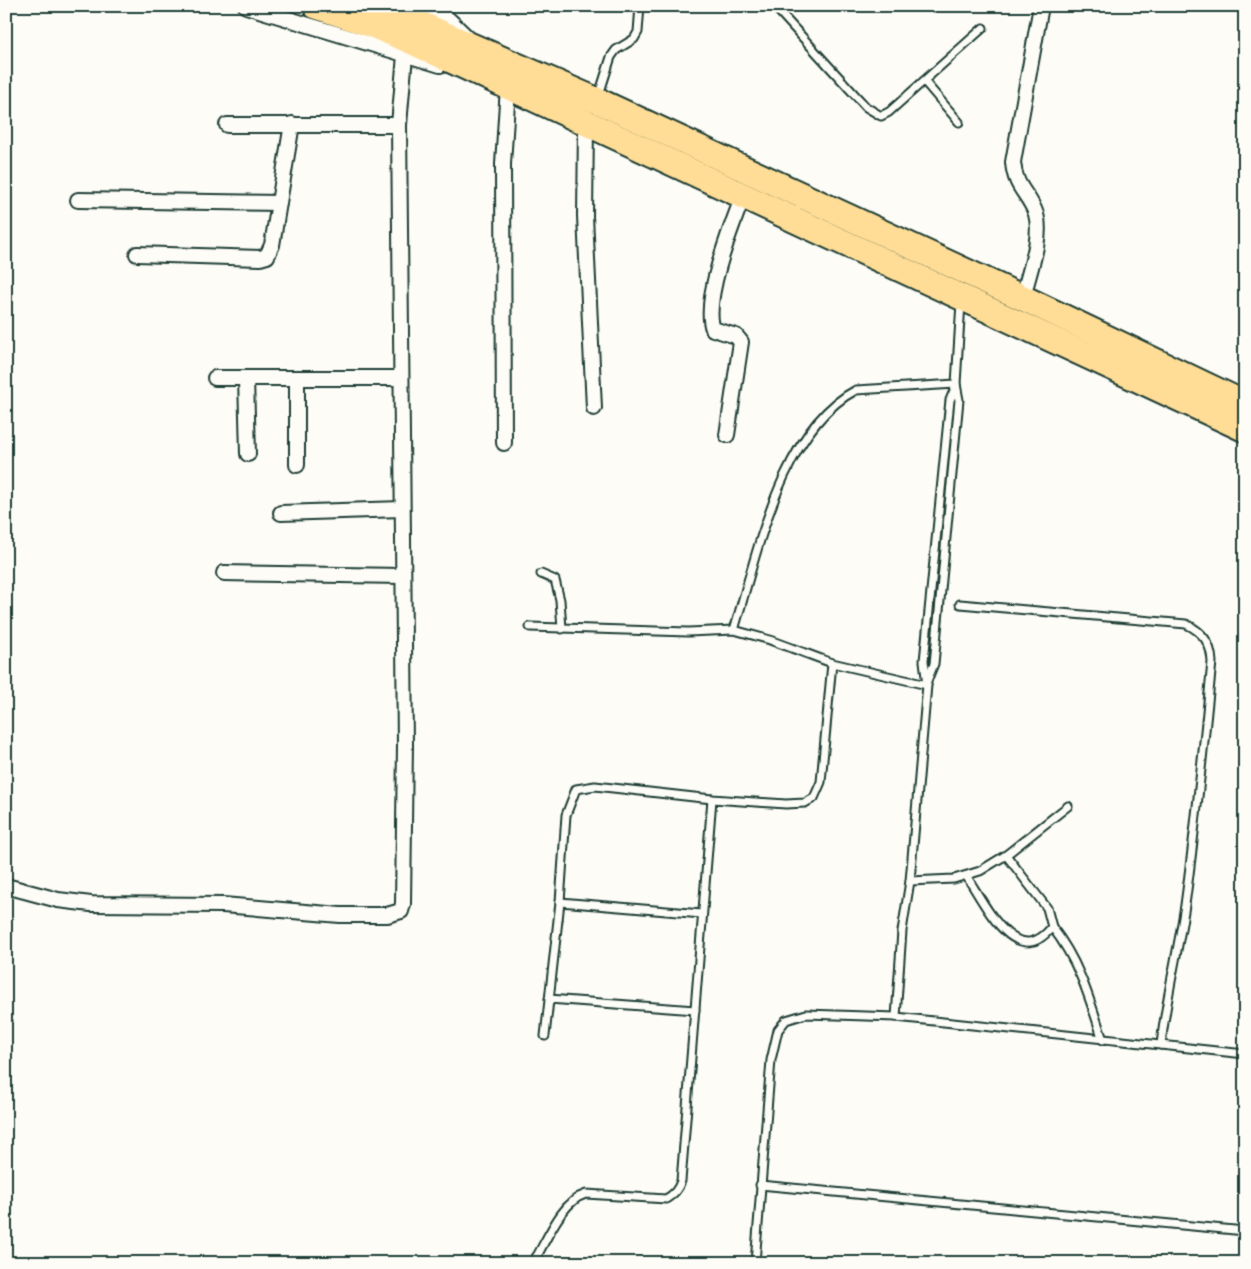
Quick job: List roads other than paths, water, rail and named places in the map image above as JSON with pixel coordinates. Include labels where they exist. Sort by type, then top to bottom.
[{"type":"highway","points":[[316,6],[598,101],[1024,298],[1245,404]]},
{"type":"highway","points":[[379,6],[475,59],[508,87],[1245,429]]},
{"type":"street","points":[[246,6],[431,63],[475,59],[445,16],[428,6]]},
{"type":"street","points":[[1024,298],[1037,227],[1035,214],[1017,184],[1014,162],[1041,6]]},
{"type":"street","points":[[6,886],[58,900],[91,904],[213,905],[340,915],[387,916],[401,911],[403,904],[404,745],[400,125],[405,55]]},
{"type":"street","points":[[504,443],[503,164],[508,87]]},
{"type":"street","points":[[227,124],[400,125]]},
{"type":"street","points":[[137,254],[260,258],[267,256],[270,252],[292,124]]},
{"type":"street","points":[[586,124],[585,216],[594,408]]},
{"type":"street","points":[[727,435],[741,342],[736,336],[713,329],[711,316],[719,262],[743,196]]},
{"type":"street","points":[[78,200],[279,203]]},
{"type":"street","points":[[215,378],[401,378]]},
{"type":"street","points":[[246,378],[248,454]]},
{"type":"street","points":[[297,379],[297,465]]},
{"type":"street","points":[[281,513],[402,509]]},
{"type":"street","points":[[224,572],[403,576]]},
{"type":"lane","points":[[598,101],[611,57],[616,50],[634,39],[638,32],[640,6]]},
{"type":"lane","points":[[774,6],[874,114],[881,116],[889,112],[983,28]]},
{"type":"lane","points":[[924,81],[959,122]]},
{"type":"lane","points":[[927,683],[934,664],[959,400],[956,385],[961,297]]},
{"type":"lane","points":[[734,630],[777,494],[792,459],[810,430],[844,396],[856,390],[956,385]]},
{"type":"lane","points":[[896,1017],[902,931],[910,881],[913,822],[927,683],[924,661],[927,623],[950,400],[956,385]]},
{"type":"lane","points":[[540,574],[555,580],[558,587],[562,628]]},
{"type":"lane","points":[[960,604],[1186,624],[1198,629],[1206,639],[1211,652],[1212,662],[1200,783],[1185,907],[1165,1008],[1161,1045]]},
{"type":"lane","points":[[530,627],[688,632],[734,630],[770,640],[832,663],[927,683]]},
{"type":"lane","points":[[545,1036],[560,902],[566,815],[576,789],[595,786],[712,799],[786,804],[805,803],[814,798],[821,782],[832,663]]},
{"type":"lane","points":[[543,1263],[534,1260],[568,1205],[580,1195],[666,1199],[674,1195],[681,1180],[712,799]]},
{"type":"lane","points":[[910,881],[967,876],[980,871],[1006,855],[1068,806]]},
{"type":"lane","points":[[1006,855],[1048,908],[1052,927],[1066,945],[1079,969],[1104,1040]]},
{"type":"lane","points":[[967,876],[1000,927],[1014,940],[1024,943],[1036,941],[1046,935],[1052,927]]},
{"type":"lane","points":[[560,902],[702,914]]},
{"type":"lane","points":[[549,999],[695,1010]]},
{"type":"lane","points":[[755,1263],[770,1060],[778,1030],[786,1020],[806,1014],[896,1017],[1245,1054]]},
{"type":"lane","points":[[760,1185],[1245,1231]]}]
